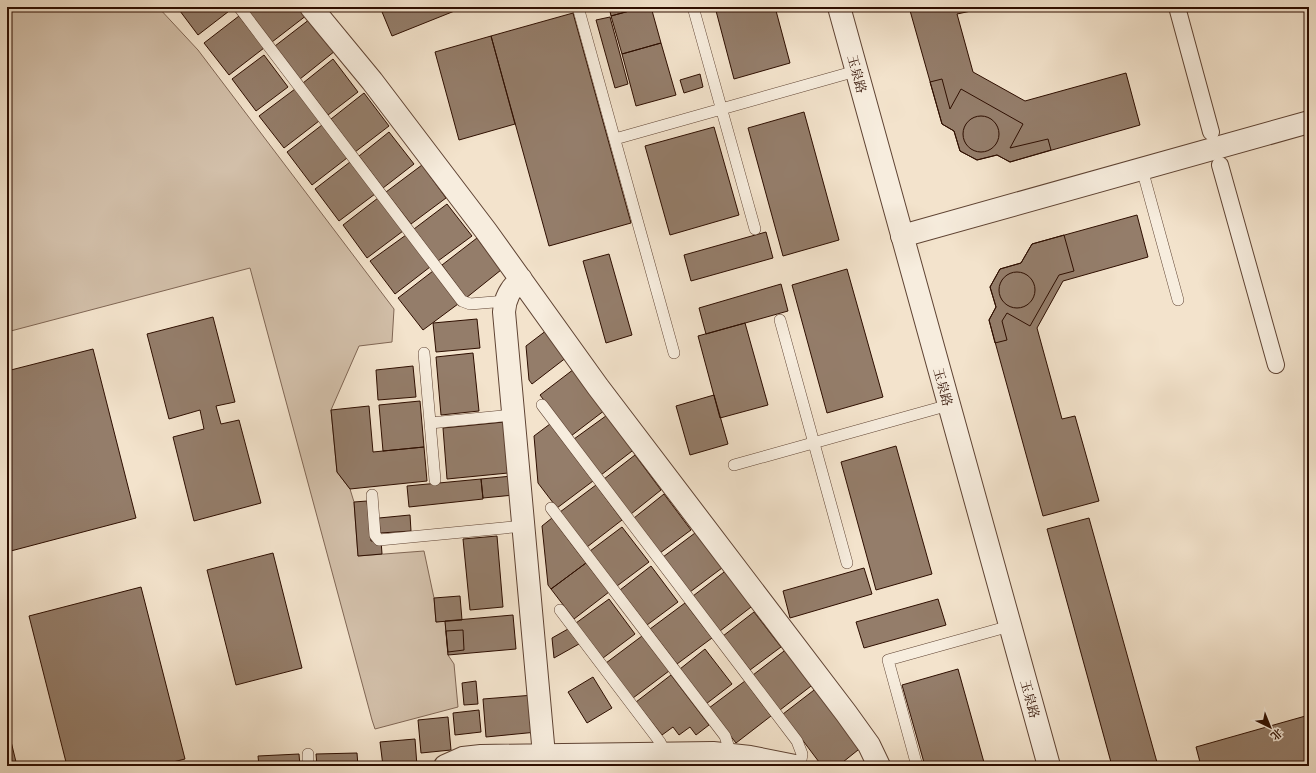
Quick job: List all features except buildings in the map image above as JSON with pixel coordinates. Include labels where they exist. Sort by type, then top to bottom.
[{"type":"street","points":[[311,7],[377,87],[521,279],[598,387],[846,713],[869,745],[879,766]]},
{"type":"street","name":"玉泉路","points":[[839,7],[1049,766]]},
{"type":"street","points":[[1177,7],[1211,132]]},
{"type":"street","points":[[902,236],[1309,122]]},
{"type":"street","points":[[1220,165],[1276,365]]},
{"type":"street","points":[[521,279],[510,290],[504,312],[544,755]]},
{"type":"street","points":[[452,764],[481,756],[544,755],[634,760],[665,754],[731,754],[795,766]]},
{"type":"lane","points":[[239,7],[462,301],[470,304],[506,301]]},
{"type":"lane","points":[[578,7],[674,353]]},
{"type":"lane","points":[[694,7],[755,229]]},
{"type":"lane","points":[[615,139],[856,71]]},
{"type":"lane","points":[[1142,169],[1178,300]]},
{"type":"lane","points":[[780,320],[847,563]]},
{"type":"lane","points":[[424,353],[436,480]]},
{"type":"lane","points":[[542,405],[797,741],[802,754],[800,766]]},
{"type":"lane","points":[[734,466],[949,405]]},
{"type":"lane","points":[[430,423],[513,415]]},
{"type":"lane","points":[[372,495],[376,535],[379,540],[524,526]]},
{"type":"lane","points":[[551,508],[725,736],[731,754]]},
{"type":"lane","points":[[560,610],[660,742],[665,754]]},
{"type":"lane","points":[[918,766],[888,660],[1010,626]]},
{"type":"lane","points":[[308,754],[308,766]]},
{"type":"shaded area","points":[[7,7],[158,7],[198,50],[394,309],[392,342],[359,346],[331,410],[337,472],[350,489],[354,502],[358,556],[424,551],[434,598],[436,622],[445,621],[448,655],[454,664],[458,707],[375,729],[250,268],[7,332]]}]
